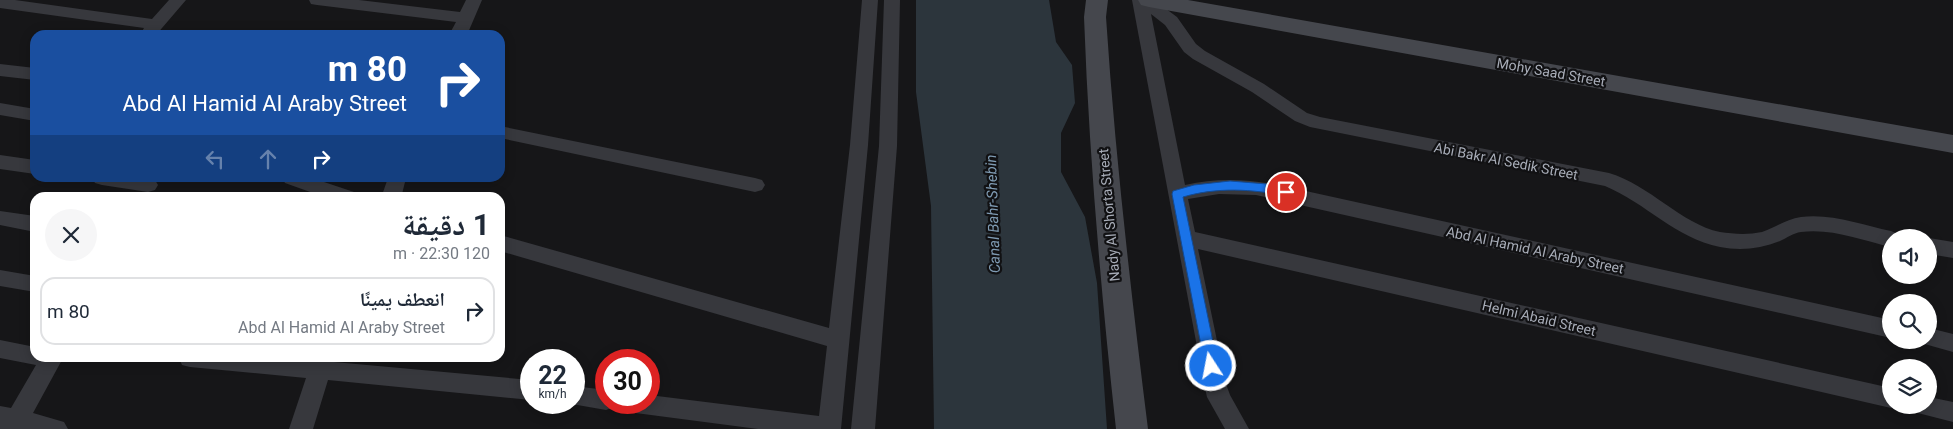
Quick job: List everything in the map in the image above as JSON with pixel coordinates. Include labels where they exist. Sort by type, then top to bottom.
[{"type":"street","points":[[0,3],[152,30],[178,0]]},
{"type":"street","points":[[317,0],[466,18]]},
{"type":"street","points":[[460,30],[474,0]]},
{"type":"street","points":[[660,406],[829,428],[859,145],[870,0]]},
{"type":"street","points":[[863,429],[888,146],[892,0]]},
{"type":"street","name":"Nady Al Shorta Street","points":[[1097,0],[1095,17],[1102,140],[1112,256],[1132,429]]},
{"type":"street","points":[[1142,0],[1152,69],[1215,384],[1219,397],[1237,429]]},
{"type":"street","name":"Abi Bakr Al Sedik Street","points":[[1142,0],[1171,22],[1190,48],[1199,55],[1258,88],[1301,117],[1317,124],[1609,180],[1622,184],[1646,197],[1680,224],[1714,238],[1732,241],[1756,240],[1775,235],[1784,229],[1810,224],[1826,225],[1882,237]]},
{"type":"street","name":"Mohy Saad Street","points":[[1149,0],[1953,144]]},
{"type":"street","points":[[0,70],[30,73]]},
{"type":"street","points":[[0,110],[30,114]]},
{"type":"street","points":[[505,133],[755,185]]},
{"type":"street","points":[[0,162],[30,166]]},
{"type":"street","points":[[122,182],[147,187]]},
{"type":"street","points":[[304,182],[333,192]]},
{"type":"street","name":"Abd Al Hamid Al Araby Street","points":[[1177,194],[1230,185],[1267,188],[1332,205],[1882,327]]},
{"type":"street","points":[[0,218],[30,223]]},
{"type":"street","name":"Helmi Abaid Street","points":[[1186,238],[1882,396]]},
{"type":"street","points":[[505,244],[838,340]]},
{"type":"street","points":[[1937,247],[1953,250]]},
{"type":"street","points":[[0,278],[30,283]]},
{"type":"street","points":[[1937,340],[1953,343]]},
{"type":"street","points":[[0,349],[30,354]]},
{"type":"street","points":[[42,362],[10,421],[56,429]]},
{"type":"street","points":[[295,362],[321,363],[520,389]]},
{"type":"street","points":[[301,429],[321,363]]},
{"type":"street","points":[[1937,408],[1953,412]]},
{"type":"water","name":"Canal Bahr-Shebin","points":[[916,0],[1049,0],[1056,42],[1072,65],[1075,103],[1061,133],[1061,172],[1085,217],[1097,283],[1107,429],[934,429],[931,206],[916,92]]},
{"type":"route","points":[[1211,366],[1177,194],[1212,186],[1230,185],[1267,188],[1286,192]]}]
